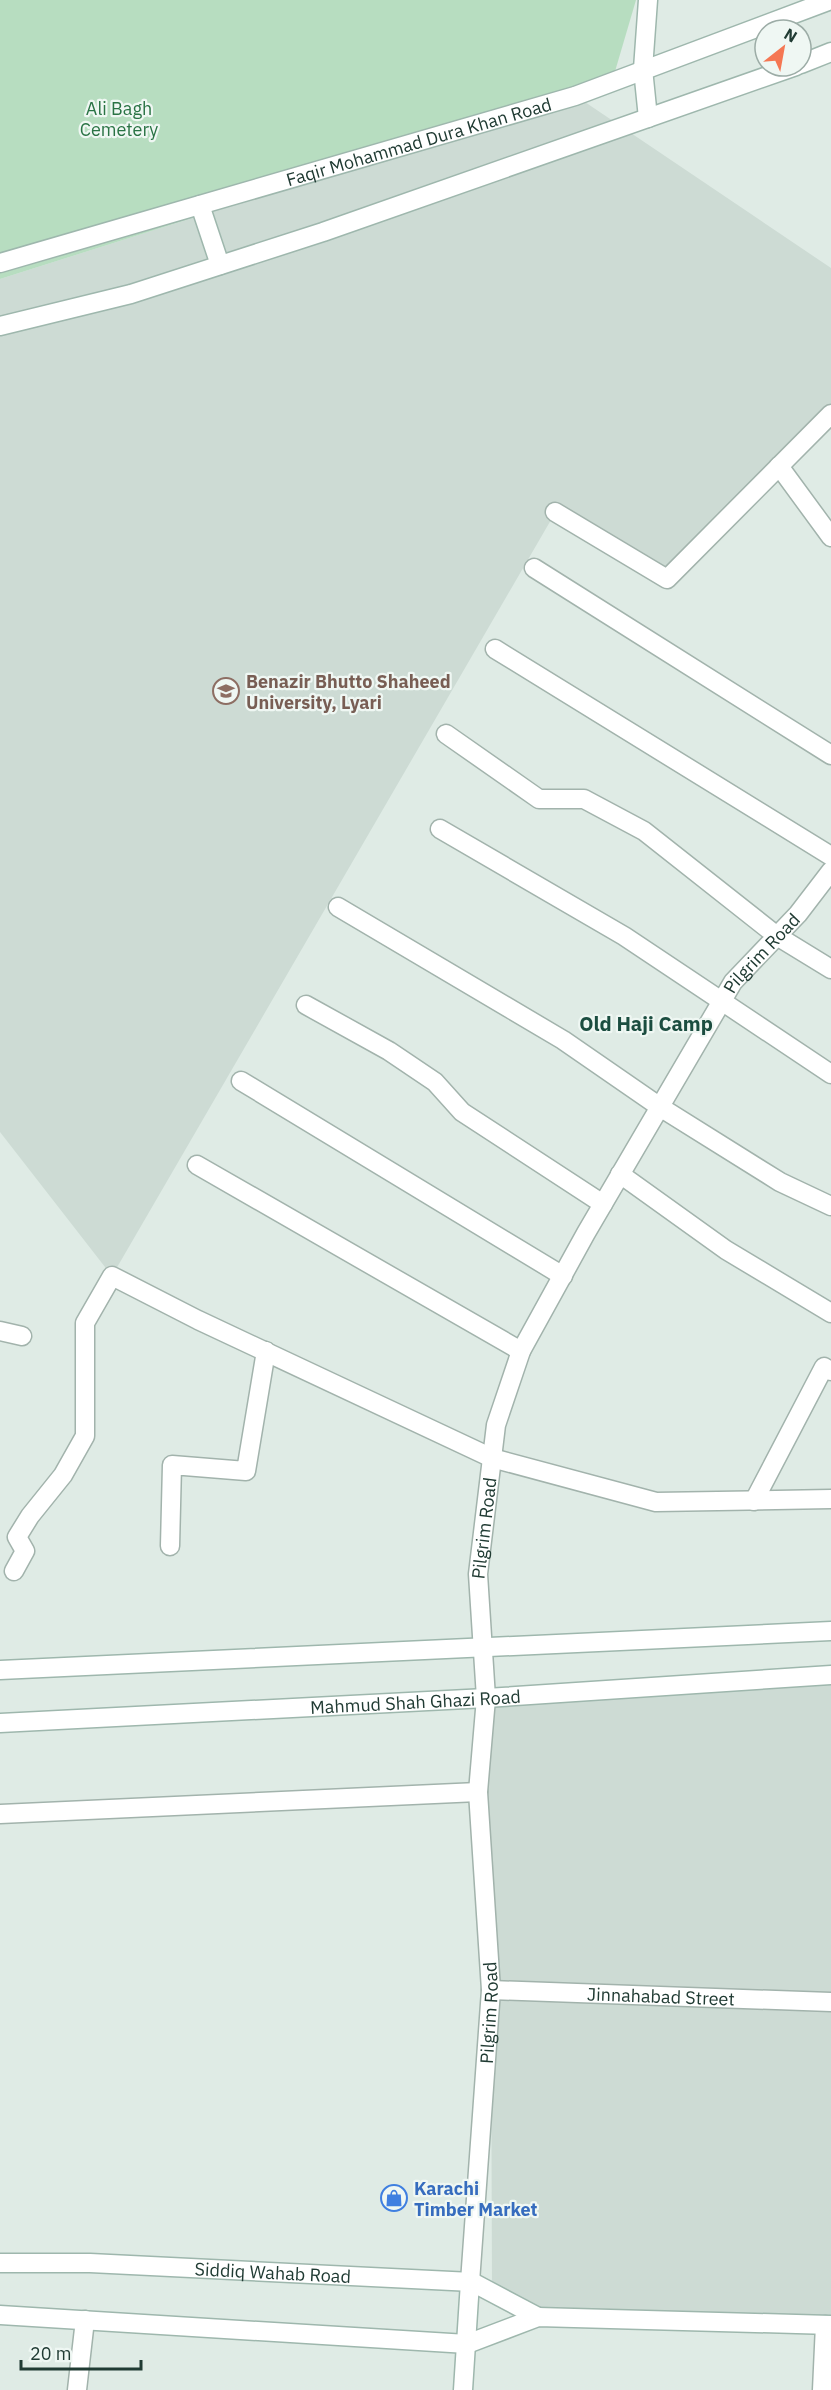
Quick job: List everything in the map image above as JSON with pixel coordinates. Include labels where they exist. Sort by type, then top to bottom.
[{"type":"street","points":[[648,0],[643,69],[648,118]]},
{"type":"street","name":"Faqir Mohammad Dura Khan Road","points":[[0,263],[575,96],[831,0]]},
{"type":"street","points":[[813,59],[831,52]]},
{"type":"street","points":[[0,326],[131,294],[323,232],[762,78]]},
{"type":"street","points":[[200,205],[220,265]]},
{"type":"street","points":[[555,512],[667,579],[831,414]]},
{"type":"street","points":[[779,465],[831,537]]},
{"type":"street","points":[[534,568],[831,755]]},
{"type":"street","points":[[495,649],[831,856]]},
{"type":"street","points":[[446,734],[539,800],[584,799],[644,831],[777,936],[831,969]]},
{"type":"street","points":[[440,829],[624,936],[831,1074]]},
{"type":"street","name":"Pilgrim Road","points":[[463,2390],[491,1990],[478,1792],[486,1698],[478,1574],[496,1425],[521,1351],[620,1174],[733,982],[798,914],[831,871]]},
{"type":"street","points":[[338,907],[563,1040],[660,1107],[780,1182],[831,1206]]},
{"type":"street","points":[[306,1005],[389,1051],[435,1082],[462,1112],[603,1204]]},
{"type":"street","points":[[241,1081],[563,1276]]},
{"type":"street","points":[[196,1165],[521,1351]]},
{"type":"street","points":[[620,1174],[726,1250],[831,1313]]},
{"type":"street","points":[[14,1570],[25,1551],[17,1537],[30,1516],[63,1475],[85,1436],[85,1323],[112,1276],[492,1458],[656,1502],[831,1499]]},
{"type":"street","points":[[0,1331],[22,1336]]},
{"type":"street","points":[[171,1546],[172,1465],[246,1471],[266,1351]]},
{"type":"street","points":[[754,1501],[824,1367],[831,1371]]},
{"type":"street","points":[[0,1670],[831,1631]]},
{"type":"street","name":"Mahmud Shah Ghazi Road","points":[[0,1723],[486,1698],[831,1675]]},
{"type":"street","points":[[0,1814],[478,1792]]},
{"type":"street","name":"Jinnahabad Street","points":[[491,1990],[831,2002]]},
{"type":"street","name":"Siddiq Wahab Road","points":[[0,2263],[90,2263],[470,2282],[538,2317]]},
{"type":"street","name":"Siddiq Wahab Road","points":[[0,2315],[467,2344],[538,2317],[828,2325]]},
{"type":"street","points":[[76,2390],[84,2320]]},
{"type":"street","points":[[822,2390],[828,2325]]},
{"type":"shaded area","name":"Benazir Bhutto Shaheed University, Lyari","points":[[576,96],[831,268],[831,414],[667,579],[555,513],[112,1276],[0,1132],[0,279]]},
{"type":"shaded area","points":[[831,1675],[831,2390],[825,2325],[538,2317],[492,2291],[491,1990],[478,1792],[486,1698]]},
{"type":"green space","name":"Ali Bagh Cemetery","points":[[0,0],[636,0],[611,85],[0,279]]},
{"type":"place","name":"Benazir Bhutto Shaheed University, Lyari","points":[[226,691]]},
{"type":"place","name":"Karachi Timber Market","points":[[394,2198]]},
{"type":"district","name":"Old Haji Camp","points":[[646,1023]]}]
